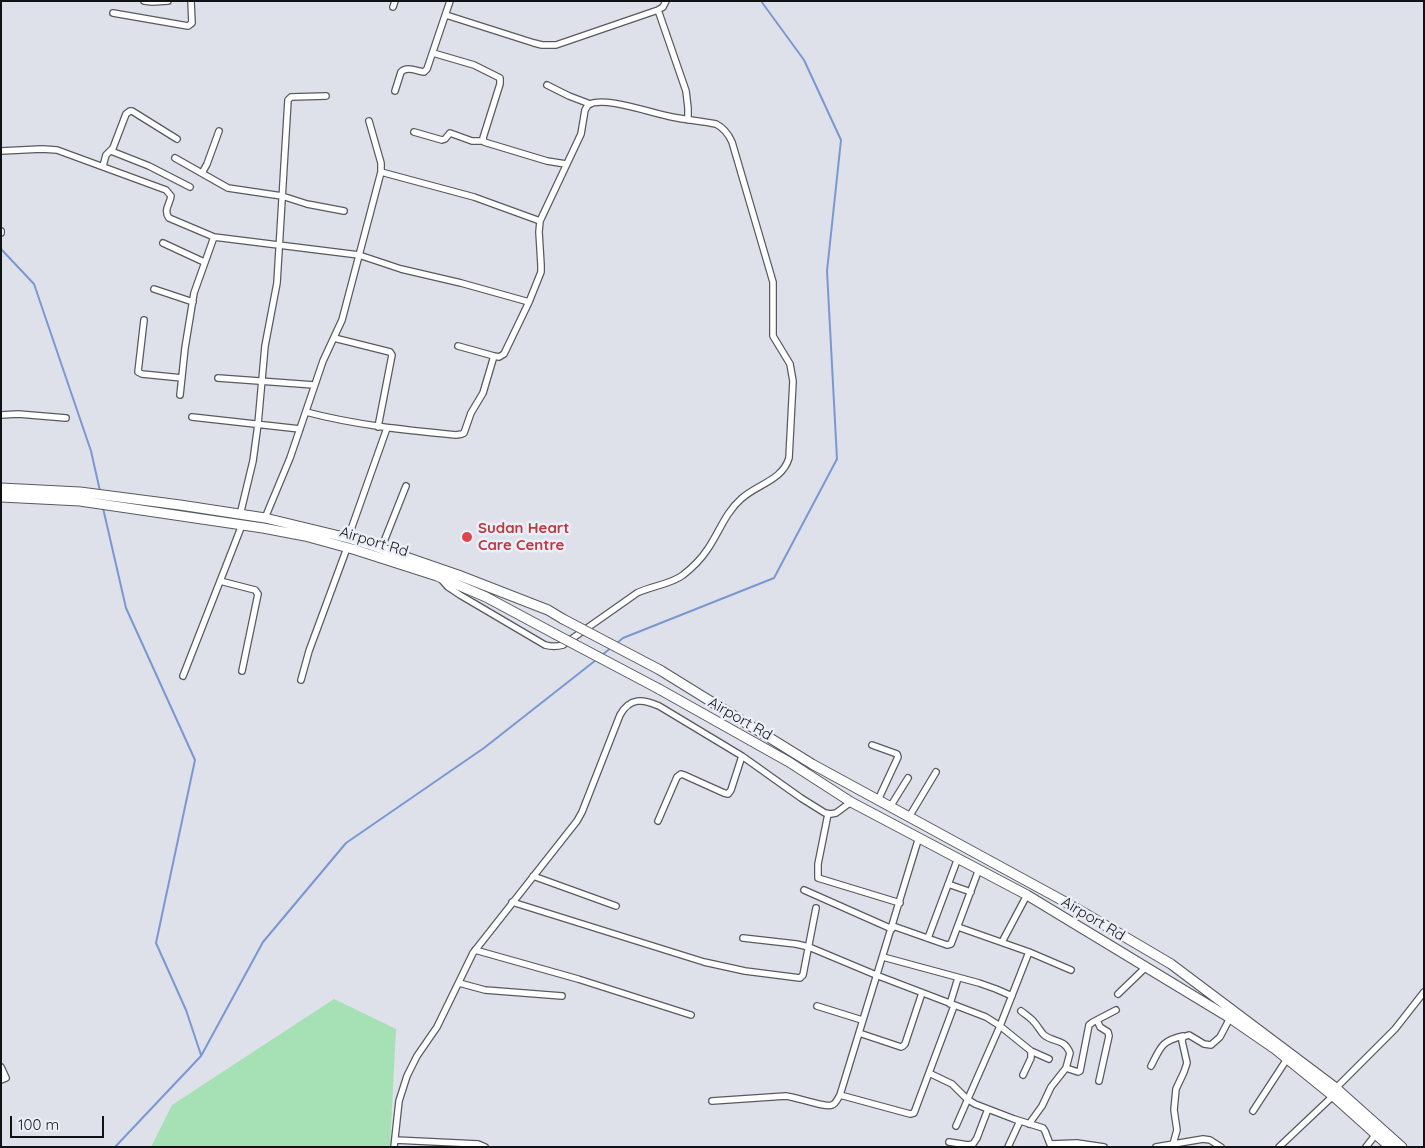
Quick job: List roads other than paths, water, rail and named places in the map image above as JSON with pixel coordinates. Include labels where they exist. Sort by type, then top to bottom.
[{"type":"main road","points":[[1,488],[80,497]]},
{"type":"main road","name":"Airport Rd","points":[[1,497],[80,497],[127,503],[348,543],[438,576],[486,598],[659,689],[789,762],[852,802],[1027,895],[1230,1018],[1335,1092],[1390,1147]]},
{"type":"main road","points":[[127,503],[180,505],[265,518],[348,543],[381,549],[434,566],[539,606],[660,670],[812,764],[1069,904],[1172,964],[1402,1147]]},
{"type":"street","points":[[144,1],[168,1]]},
{"type":"street","points":[[113,13],[188,26],[192,23],[192,1]]},
{"type":"street","points":[[395,91],[403,70],[426,71],[450,1]]},
{"type":"street","points":[[446,15],[534,43],[550,46],[658,10],[663,7],[666,1]]},
{"type":"street","points":[[658,10],[686,92],[688,120]]},
{"type":"street","points":[[433,53],[474,65],[500,78],[500,84],[483,141]]},
{"type":"street","points":[[547,85],[590,104]]},
{"type":"street","points":[[240,515],[251,472],[263,381],[265,346],[277,283],[288,100],[291,97],[326,96]]},
{"type":"street","points":[[438,576],[448,587],[469,600],[545,645],[557,647],[637,593],[672,581],[683,575],[708,550],[727,515],[741,499],[778,476],[787,465],[794,381],[790,364],[772,336],[774,292],[771,274],[728,134],[716,124],[662,115],[632,106],[595,102],[586,107],[582,130],[540,221],[542,265],[540,272],[529,302],[504,354],[499,357],[458,346]]},
{"type":"street","points":[[103,166],[106,155],[113,148],[126,114],[130,111],[177,140]]},
{"type":"street","points":[[265,518],[290,458],[323,360],[346,306],[382,172],[382,164],[369,121]]},
{"type":"street","points":[[202,173],[219,132]]},
{"type":"street","points":[[414,132],[442,140],[450,133],[472,141],[483,141],[486,144],[566,164]]},
{"type":"street","points":[[1,151],[49,149],[65,152],[166,190],[171,196],[166,210],[169,218],[214,237],[359,255],[401,269],[529,302]]},
{"type":"street","points":[[111,151],[148,166],[190,187]]},
{"type":"street","points":[[175,158],[228,188],[282,196],[307,204],[344,211]]},
{"type":"street","points":[[382,172],[474,197],[540,221]]},
{"type":"street","points":[[180,395],[185,348],[195,288],[214,237]]},
{"type":"street","points":[[163,243],[204,262]]},
{"type":"street","points":[[154,289],[193,302]]},
{"type":"street","points":[[144,320],[138,372],[182,378]]},
{"type":"street","points":[[334,338],[390,352],[392,355],[378,427]]},
{"type":"street","points":[[306,412],[327,418],[378,427],[462,434],[473,409],[483,393],[494,356]]},
{"type":"street","points":[[218,378],[314,385]]},
{"type":"street","points":[[1,415],[18,414],[66,418]]},
{"type":"street","points":[[192,417],[300,429]]},
{"type":"street","points":[[301,680],[312,642],[387,428]]},
{"type":"street","points":[[381,549],[406,486]]},
{"type":"street","points":[[183,676],[242,525]]},
{"type":"street","points":[[220,581],[255,590],[258,594],[242,671]]},
{"type":"street","points":[[394,1147],[399,1101],[407,1076],[437,1027],[459,984],[468,961],[512,902],[577,821],[620,715],[629,704],[635,701],[642,701],[659,706],[742,756],[801,798],[828,814],[838,812],[852,802]]},
{"type":"street","points":[[872,745],[898,756],[878,800]]},
{"type":"street","points":[[658,821],[679,775],[684,774],[727,794],[731,790],[742,756]]},
{"type":"street","points":[[909,817],[936,772]]},
{"type":"street","points":[[890,807],[908,778]]},
{"type":"street","points":[[828,814],[818,864],[818,878],[900,903]]},
{"type":"street","points":[[712,1101],[786,1096],[829,1106],[834,1104],[840,1095],[919,837]]},
{"type":"street","points":[[928,938],[958,858]]},
{"type":"street","points":[[804,890],[892,928],[950,945],[979,869]]},
{"type":"street","points":[[533,876],[616,906]]},
{"type":"street","points":[[948,884],[970,892]]},
{"type":"street","points":[[1002,942],[1027,895]]},
{"type":"street","points":[[512,902],[704,962],[745,971],[801,978],[816,908]]},
{"type":"street","points":[[958,928],[1029,952],[1071,970]]},
{"type":"street","points":[[743,938],[809,947],[986,1017],[1031,1051],[1049,1059]]},
{"type":"street","points":[[476,950],[578,979],[691,1015]]},
{"type":"street","points":[[956,1126],[1000,1026],[1029,952]]},
{"type":"street","points":[[883,957],[996,989],[1012,996]]},
{"type":"street","points":[[1118,994],[1146,967]]},
{"type":"street","points":[[840,1095],[912,1114],[915,1112],[952,1005],[958,978]]},
{"type":"street","points":[[459,984],[485,990],[562,996]]},
{"type":"street","points":[[1279,1147],[1395,1029],[1424,992]]},
{"type":"street","points":[[858,1033],[900,1047],[903,1046],[922,993]]},
{"type":"street","points":[[816,1006],[862,1020]]},
{"type":"street","points":[[1066,1068],[1080,1071],[1088,1027],[1116,1010]]},
{"type":"street","points":[[1021,1011],[1033,1020],[1046,1036],[1059,1040],[1067,1047],[1070,1053],[1066,1068],[1051,1087],[1042,1106],[1029,1124]]},
{"type":"street","points":[[1151,1066],[1163,1044],[1167,1041],[1189,1035],[1204,1044],[1211,1045],[1217,1041],[1230,1018]]},
{"type":"street","points":[[1097,1020],[1100,1027],[1108,1032],[1109,1036],[1099,1081]]},
{"type":"street","points":[[1174,1144],[1177,1130],[1174,1110],[1176,1089],[1187,1063],[1183,1036]]},
{"type":"street","points":[[1023,1075],[1031,1058],[1031,1051]]},
{"type":"street","points":[[1253,1111],[1287,1059]]},
{"type":"street","points":[[1,1067],[6,1076],[6,1079],[1,1080]]},
{"type":"street","points":[[929,1073],[952,1084],[966,1100],[1044,1129],[1050,1144],[1104,1147]]},
{"type":"street","points":[[949,1142],[973,1144],[988,1109]]},
{"type":"street","points":[[1008,1147],[1020,1121]]},
{"type":"street","points":[[1366,1147],[1376,1134]]},
{"type":"street","points":[[395,1140],[478,1144],[486,1147]]},
{"type":"street","points":[[1156,1147],[1207,1140],[1221,1147]]},
{"type":"waterway","points":[[617,643],[623,638],[774,578],[837,459],[827,271],[841,140],[804,60],[761,1]]},
{"type":"waterway","points":[[1,249],[34,284],[91,451],[100,491]]},
{"type":"waterway","points":[[103,508],[126,608],[195,760],[156,943],[186,1010],[201,1055]]},
{"type":"waterway","points":[[602,655],[612,647]]},
{"type":"waterway","points":[[115,1147],[201,1056],[263,942],[346,843],[484,748],[596,660]]},
{"type":"place","name":"Sudan Heart Care Centre","points":[[467,537]]}]
